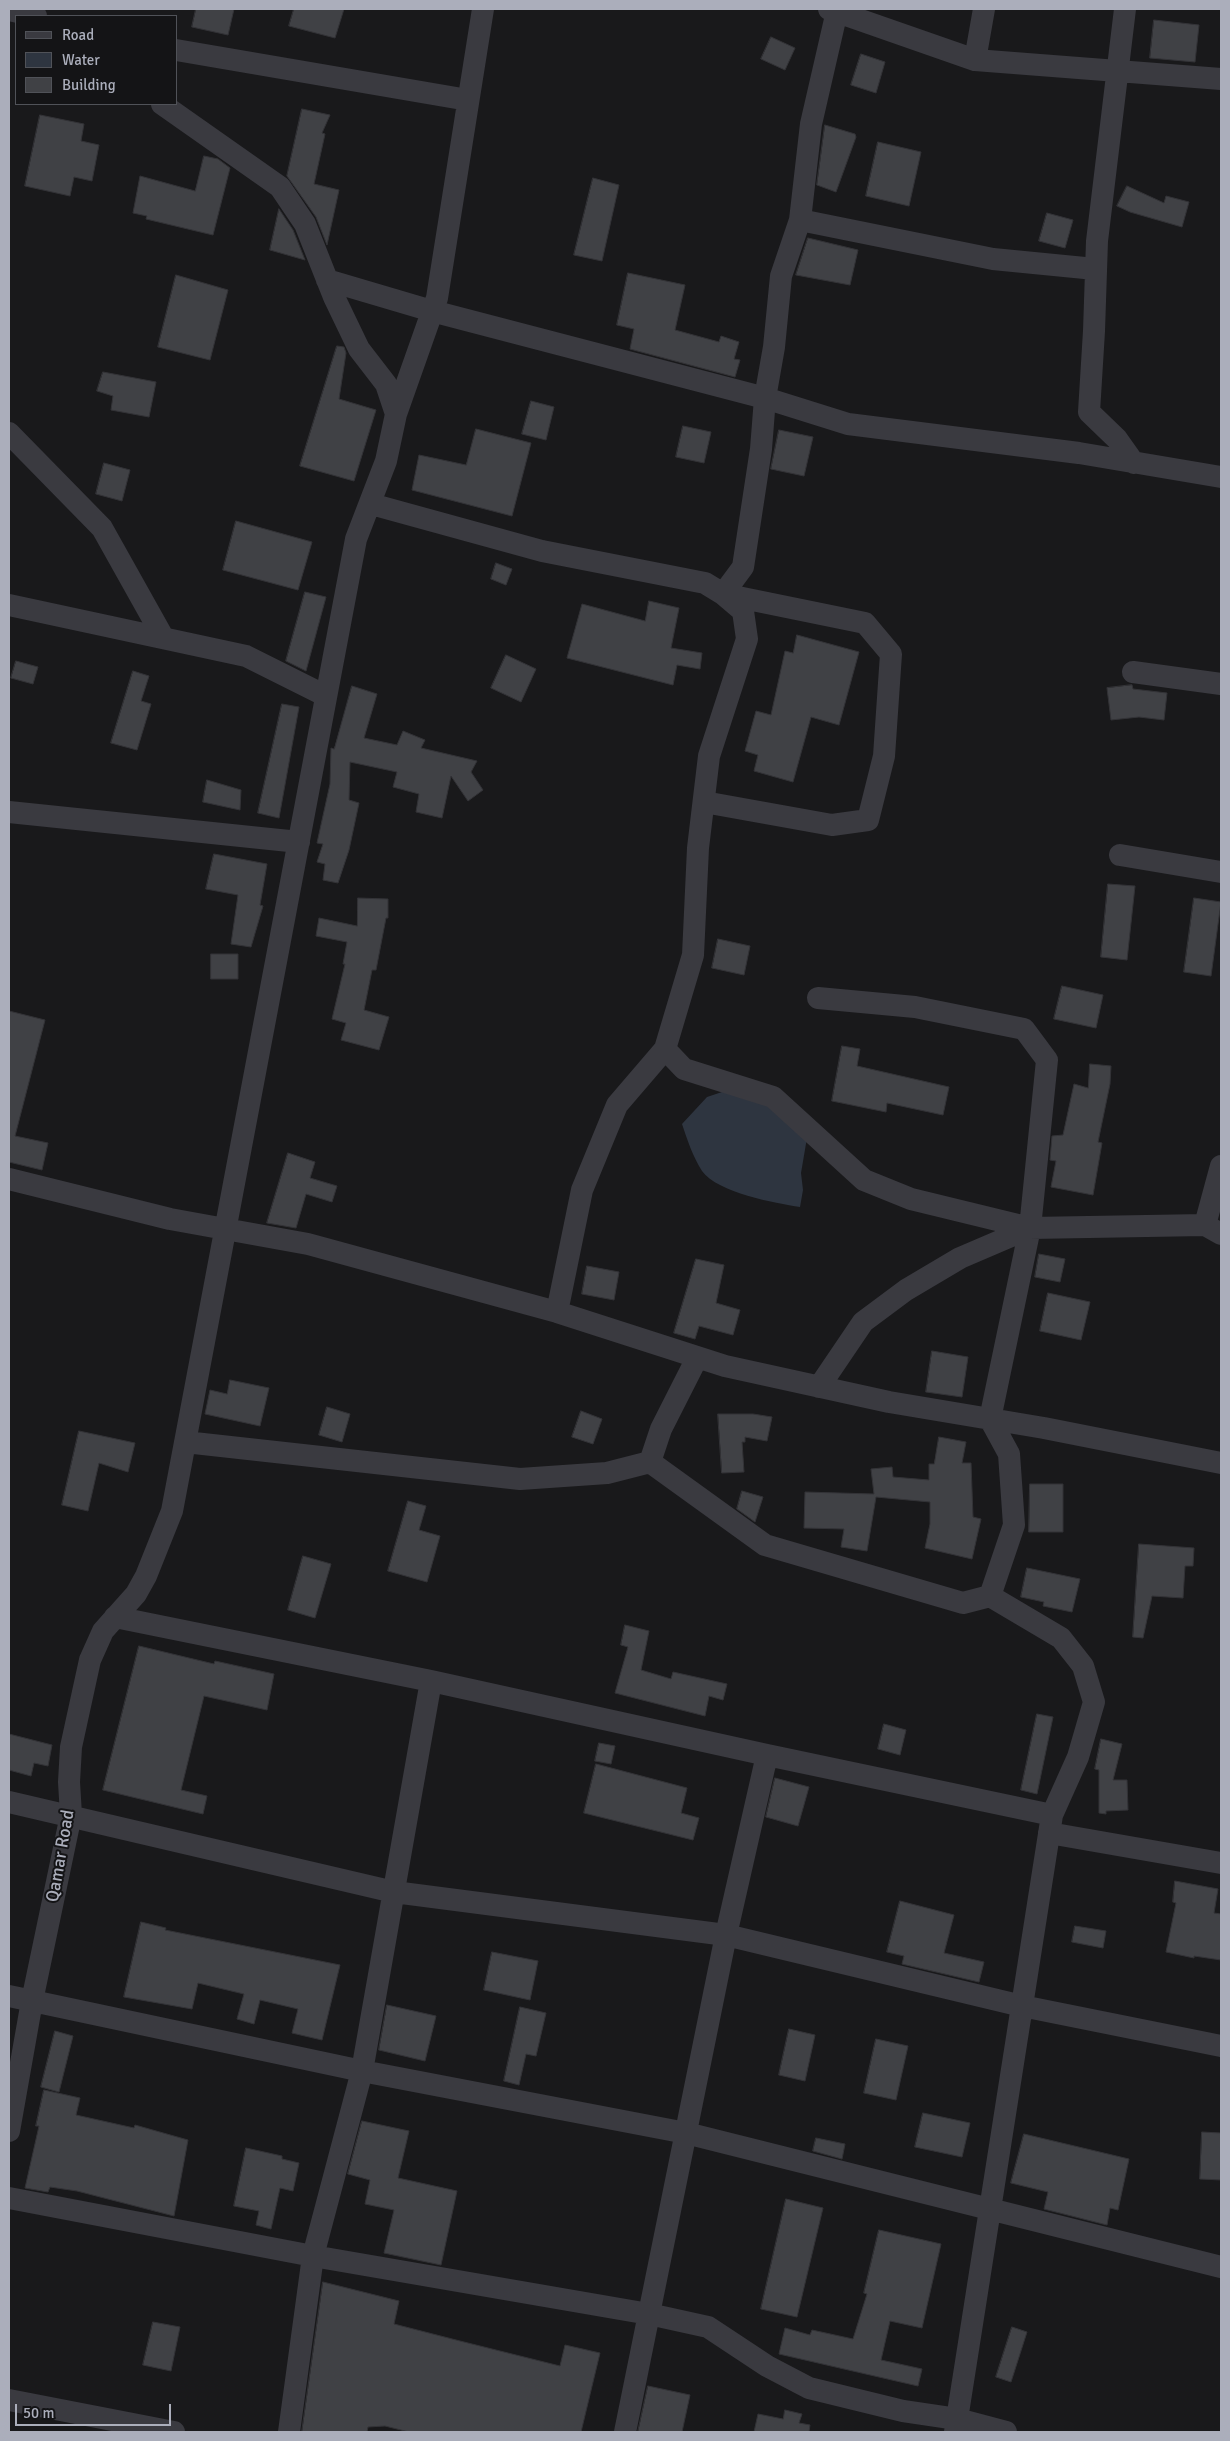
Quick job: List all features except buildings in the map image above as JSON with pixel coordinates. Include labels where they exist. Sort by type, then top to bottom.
[{"type":"street","name":"Qamar Road","points":[[9,2130],[32,2001],[71,1815],[69,1782],[71,1747],[90,1660],[103,1631],[136,1594],[146,1576],[172,1511],[356,539],[386,461],[396,414],[436,298],[483,9]]},
{"type":"street","points":[[975,60],[984,9]]},
{"type":"street","points":[[1125,9],[1095,269],[1094,331],[1088,412],[1117,439],[1134,463]]},
{"type":"street","points":[[9,10],[32,15]]},
{"type":"street","points":[[723,594],[744,567],[761,449],[765,398],[774,346],[781,276],[800,220],[811,124],[833,10],[975,60],[1221,79]]},
{"type":"street","points":[[178,50],[468,100]]},
{"type":"street","points":[[163,105],[280,187],[305,224],[327,280],[359,349],[386,384],[396,414]]},
{"type":"street","points":[[800,220],[993,259],[1095,269]]},
{"type":"street","points":[[327,280],[432,311],[765,398],[848,424],[1079,453],[1221,477]]},
{"type":"street","points":[[9,433],[102,528],[164,638]]},
{"type":"street","points":[[370,504],[542,551],[705,583],[723,594],[743,611],[747,639],[709,756],[698,848],[693,955],[665,1049],[617,1105],[582,1190],[556,1312]]},
{"type":"street","points":[[704,802],[832,825],[868,820],[884,756],[890,654],[865,623],[723,594]]},
{"type":"street","points":[[9,605],[246,656],[326,696]]},
{"type":"street","points":[[1133,672],[1221,684]]},
{"type":"street","points":[[9,812],[299,842]]},
{"type":"street","points":[[1120,855],[1221,872]]},
{"type":"street","points":[[818,998],[914,1007],[1024,1029],[1047,1060],[1030,1228],[990,1419],[1009,1454],[1014,1525],[990,1596]]},
{"type":"street","points":[[665,1049],[684,1069],[773,1097],[864,1180],[911,1199],[1030,1228],[1213,1230],[1221,1166]]},
{"type":"street","points":[[9,1179],[170,1219],[308,1244],[556,1312],[697,1358],[889,1402],[990,1419],[1221,1463]]},
{"type":"street","points":[[819,1386],[863,1322],[906,1290],[960,1258],[1030,1228]]},
{"type":"street","points":[[650,1462],[661,1429],[697,1358]]},
{"type":"street","points":[[185,1442],[520,1479],[607,1473],[650,1462]]},
{"type":"street","points":[[650,1462],[765,1545],[963,1603],[990,1596],[1061,1638],[1084,1666],[1094,1702],[1078,1758],[1051,1824],[988,2210],[956,2425]]},
{"type":"street","points":[[115,1617],[431,1681],[767,1755],[1051,1824],[1221,1862]]},
{"type":"street","points":[[289,2432],[314,2256],[362,2072],[431,1681]]},
{"type":"street","points":[[625,2432],[726,1935],[767,1755]]},
{"type":"street","points":[[9,1802],[394,1892],[726,1935],[1022,2006],[1221,2046]]},
{"type":"street","points":[[9,1996],[362,2072],[686,2133],[1221,2267]]},
{"type":"street","points":[[9,2198],[314,2256],[649,2314],[708,2327],[767,2366],[809,2388],[956,2425],[1006,2432]]},
{"type":"street","points":[[9,2400],[174,2432]]},
{"type":"water","points":[[725,1091],[749,1094],[808,1132],[801,1173],[803,1190],[800,1207],[762,1200],[733,1191],[710,1179],[702,1171],[693,1154],[682,1124],[707,1097]]}]
